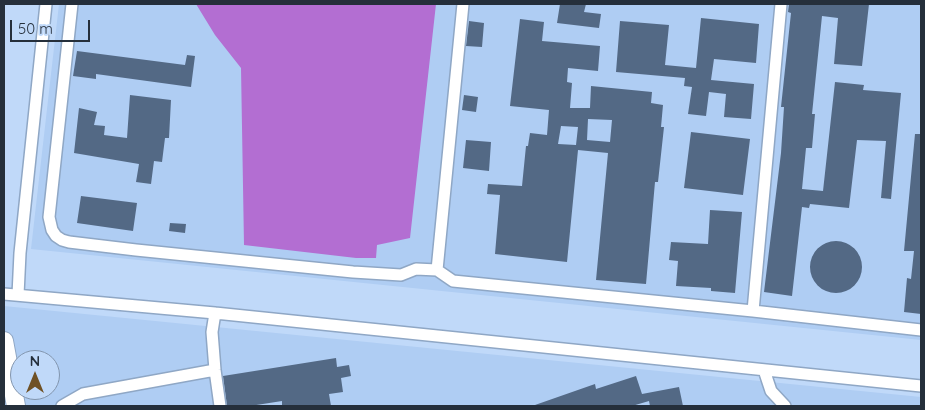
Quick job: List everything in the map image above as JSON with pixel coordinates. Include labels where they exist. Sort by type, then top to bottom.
[{"type":"highway","points":[[4,341],[16,406]]},
{"type":"street","points":[[18,296],[20,253],[46,4]]},
{"type":"street","points":[[72,4],[49,217],[52,230],[56,236],[69,242],[353,272],[401,275],[416,269],[437,270],[453,282],[753,311],[921,330]]},
{"type":"street","points":[[437,270],[463,4]]},
{"type":"street","points":[[753,311],[781,4]]},
{"type":"street","points":[[4,294],[215,313],[921,386]]},
{"type":"street","points":[[215,313],[212,332],[220,406]]},
{"type":"street","points":[[62,406],[83,394],[215,370]]},
{"type":"street","points":[[764,370],[771,391],[785,406]]},
{"type":"shaded area","points":[[59,4],[921,4],[921,340],[31,249]]},
{"type":"shaded area","points":[[196,4],[436,4],[410,238],[377,245],[376,258],[356,258],[244,245],[241,68],[215,35]]},
{"type":"shaded area","points":[[4,306],[921,397],[921,406],[4,406]]},
{"type":"building","points":[[560,4],[586,4],[584,12],[601,14],[599,28],[557,23]]},
{"type":"building","points":[[789,4],[869,4],[862,66],[834,64],[838,18],[822,16],[812,114],[815,114],[812,148],[806,148],[802,189],[823,191],[835,82],[864,85],[863,90],[901,93],[891,199],[881,198],[886,141],[857,140],[849,208],[810,204],[809,208],[802,207],[792,296],[764,292],[781,153],[784,107],[781,107],[791,13],[788,12]]},
{"type":"building","points":[[701,18],[759,24],[756,63],[714,59],[711,80],[754,84],[751,119],[724,117],[726,94],[709,92],[706,116],[688,114],[692,87],[684,86],[685,78],[616,72],[620,21],[669,25],[665,65],[696,68]]},
{"type":"building","points":[[520,19],[544,22],[542,41],[600,46],[598,71],[568,68],[567,82],[572,83],[570,108],[590,108],[591,86],[652,92],[651,103],[663,105],[661,127],[664,127],[658,182],[655,182],[646,284],[596,280],[608,153],[578,150],[567,262],[495,254],[500,195],[487,194],[488,184],[522,186],[526,146],[528,146],[530,133],[547,135],[549,110],[510,106]],"holes":[[[588,119],[612,120],[610,142],[587,140]],[[561,126],[578,127],[576,145],[558,144]]]},
{"type":"building","points":[[469,21],[484,23],[482,47],[466,46]]},
{"type":"building","points":[[77,51],[185,65],[187,55],[195,56],[191,87],[96,74],[96,79],[73,76]]},
{"type":"building","points":[[130,95],[171,100],[169,138],[165,138],[162,162],[154,161],[151,184],[136,182],[139,164],[74,153],[79,108],[97,112],[94,125],[105,126],[104,135],[127,138]]},
{"type":"building","points":[[464,95],[478,97],[476,112],[462,110]]},
{"type":"building","points":[[691,132],[750,139],[743,195],[684,188]]},
{"type":"building","points":[[915,134],[921,134],[921,314],[904,312],[907,278],[911,279],[914,251],[904,251]]},
{"type":"building","points":[[466,140],[491,142],[489,171],[463,168]]},
{"type":"building","points":[[81,196],[137,203],[133,231],[77,223]]},
{"type":"building","points":[[710,210],[742,212],[735,293],[711,291],[711,288],[676,286],[678,261],[669,260],[671,242],[708,244]]},
{"type":"building","points":[[170,223],[186,224],[185,233],[169,231]]},
{"type":"building","points":[[836,241],[846,243],[854,249],[860,257],[862,267],[860,277],[854,285],[846,291],[836,293],[826,291],[818,285],[812,277],[810,267],[812,257],[818,249],[826,243]]},
{"type":"building","points":[[336,358],[337,367],[349,365],[351,376],[341,378],[343,392],[329,394],[331,406],[282,406],[282,401],[250,406],[227,406],[223,376]]},
{"type":"building","points":[[636,376],[642,394],[679,387],[683,406],[650,406],[649,401],[632,406],[535,406],[595,384],[596,389]]}]
